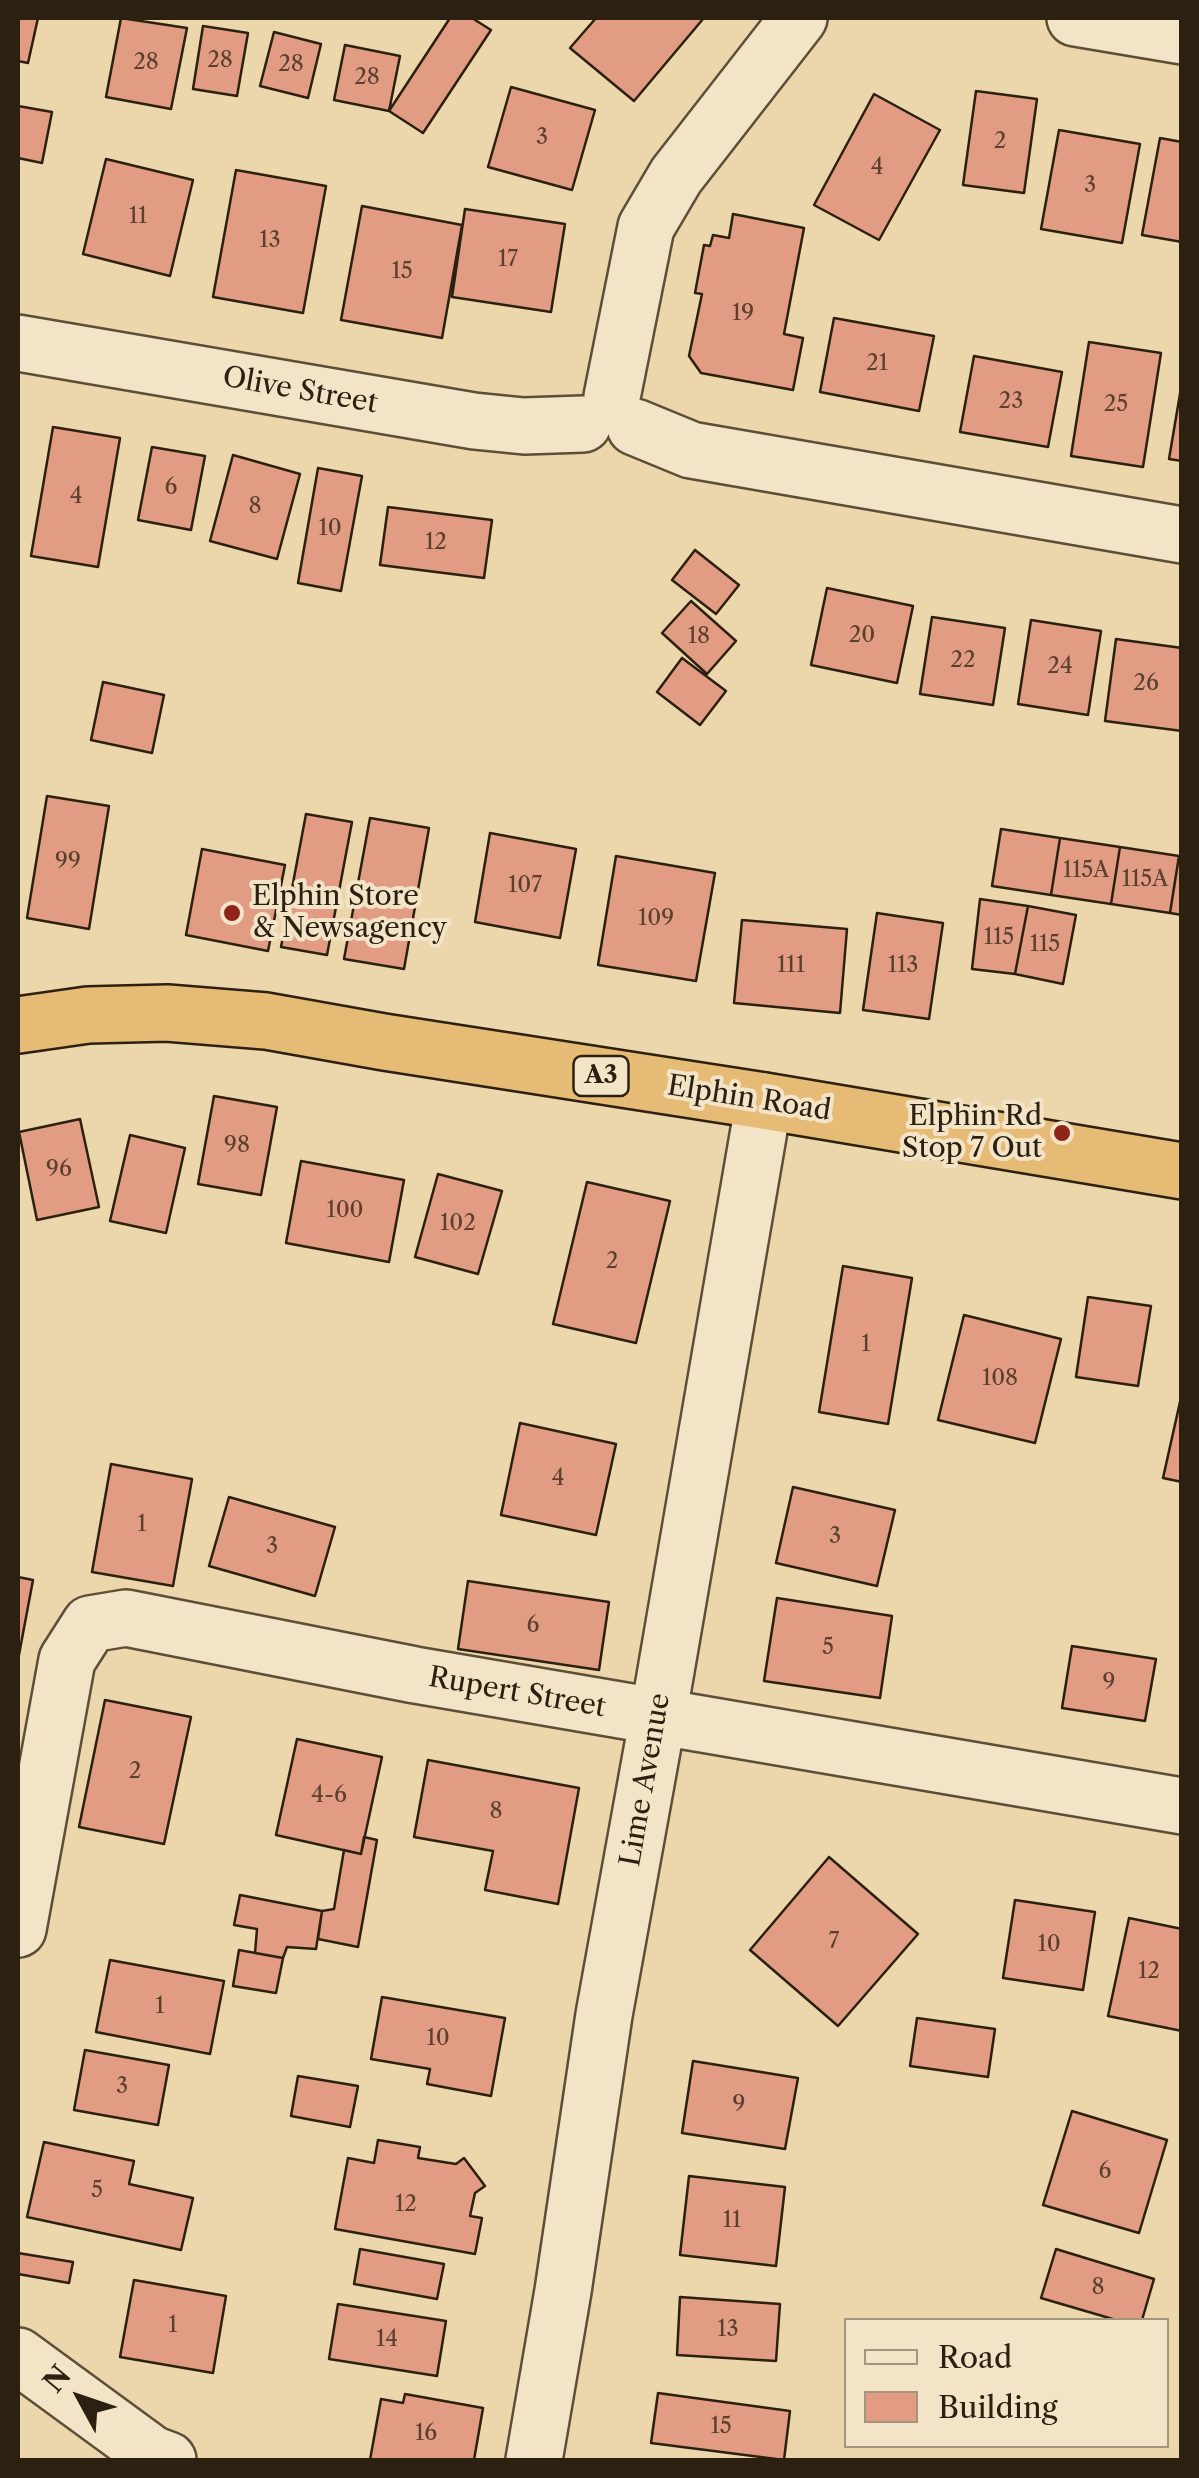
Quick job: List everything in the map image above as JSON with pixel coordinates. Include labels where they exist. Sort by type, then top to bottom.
[{"type":"highway","name":"Elphin Road","points":[[18,1025],[88,1014],[167,1013],[266,1021],[1182,1171]]},
{"type":"street","points":[[610,416],[646,227],[676,176],[799,18]]},
{"type":"street","points":[[1076,18],[1182,36]]},
{"type":"street","name":"Olive Street","points":[[18,343],[474,421],[524,426],[610,416],[690,450],[1182,535]]},
{"type":"street","name":"Lime Avenue","points":[[534,2460],[604,2015],[764,1101]]},
{"type":"street","name":"Rupert Street","points":[[18,1930],[67,1660],[90,1624],[126,1618],[415,1676],[1182,1806]]},
{"type":"street","points":[[18,2356],[156,2458]]},
{"type":"building","points":[[18,18],[38,18],[28,63],[18,61]]},
{"type":"building","points":[[121,18],[187,28],[171,109],[106,97]]},
{"type":"building","points":[[450,18],[472,18],[491,30],[423,133],[389,111]]},
{"type":"building","points":[[596,18],[703,19],[634,101],[570,48]]},
{"type":"building","points":[[203,26],[248,33],[237,96],[193,89]]},
{"type":"building","points":[[274,32],[321,44],[308,98],[260,86]]},
{"type":"building","points":[[345,45],[400,56],[389,111],[334,100]]},
{"type":"building","points":[[511,87],[595,110],[572,190],[488,167]]},
{"type":"building","points":[[976,91],[1037,99],[1024,193],[963,185]]},
{"type":"building","points":[[874,94],[940,130],[879,240],[814,205]]},
{"type":"building","points":[[18,106],[52,112],[42,163],[18,158]]},
{"type":"building","points":[[1059,130],[1140,144],[1122,243],[1041,229]]},
{"type":"building","points":[[1160,138],[1182,142],[1182,242],[1142,235]]},
{"type":"building","points":[[106,159],[193,180],[170,276],[83,254]]},
{"type":"building","points":[[236,170],[326,186],[303,313],[213,297]]},
{"type":"building","points":[[362,206],[462,225],[442,338],[341,320]]},
{"type":"building","points":[[465,209],[565,224],[551,312],[452,297]]},
{"type":"building","points":[[733,214],[804,228],[784,334],[803,338],[793,390],[701,373],[689,356],[702,294],[695,293],[704,245],[710,246],[713,235],[729,238]]},
{"type":"building","points":[[834,318],[934,336],[919,411],[820,392]]},
{"type":"building","points":[[1089,342],[1161,353],[1143,467],[1071,456]]},
{"type":"building","points":[[974,356],[1062,372],[1048,447],[960,432]]},
{"type":"building","points":[[1182,382],[1182,461],[1169,459]]},
{"type":"building","points":[[53,427],[120,438],[98,567],[31,556]]},
{"type":"building","points":[[152,447],[205,456],[191,530],[138,520]]},
{"type":"building","points":[[233,455],[300,474],[277,559],[210,541]]},
{"type":"building","points":[[318,468],[362,476],[341,591],[298,583]]},
{"type":"building","points":[[388,507],[492,520],[484,578],[380,565]]},
{"type":"building","points":[[695,550],[739,585],[716,614],[672,580]]},
{"type":"building","points":[[827,588],[913,606],[897,683],[811,665]]},
{"type":"building","points":[[691,601],[736,641],[707,674],[662,633]]},
{"type":"building","points":[[932,617],[1005,628],[993,705],[920,694]]},
{"type":"building","points":[[1031,620],[1101,631],[1088,715],[1018,704]]},
{"type":"building","points":[[1116,639],[1182,648],[1182,731],[1105,721]]},
{"type":"building","points":[[682,658],[726,691],[700,725],[657,692]]},
{"type":"building","points":[[103,682],[164,695],[152,753],[91,740]]},
{"type":"building","points":[[47,796],[109,806],[89,929],[27,918]]},
{"type":"building","points":[[306,814],[352,822],[327,955],[281,947]]},
{"type":"building","points":[[370,818],[429,828],[404,969],[344,959]]},
{"type":"building","points":[[1001,829],[1060,838],[1051,895],[992,886]]},
{"type":"building","points":[[490,833],[576,849],[560,938],[475,922]]},
{"type":"building","points":[[1060,838],[1120,847],[1111,904],[1051,895]]},
{"type":"building","points":[[1120,847],[1179,856],[1170,913],[1111,904]]},
{"type":"building","points":[[202,849],[285,865],[268,951],[186,935]]},
{"type":"building","points":[[616,856],[715,873],[696,981],[598,965]]},
{"type":"building","points":[[1182,856],[1182,915],[1170,913]]},
{"type":"building","points":[[980,899],[1028,906],[1015,974],[972,969]]},
{"type":"building","points":[[1028,906],[1076,915],[1063,984],[1015,974]]},
{"type":"building","points":[[877,913],[943,923],[929,1019],[863,1010]]},
{"type":"building","points":[[742,920],[847,929],[840,1013],[734,1003]]},
{"type":"building","points":[[214,1096],[277,1107],[261,1195],[198,1184]]},
{"type":"building","points":[[80,1119],[99,1207],[37,1220],[19,1132]]},
{"type":"building","points":[[130,1135],[185,1148],[166,1233],[110,1221]]},
{"type":"building","points":[[301,1161],[404,1180],[389,1262],[286,1243]]},
{"type":"building","points":[[438,1174],[502,1191],[478,1274],[415,1257]]},
{"type":"building","points":[[587,1182],[670,1201],[636,1343],[553,1324]]},
{"type":"building","points":[[843,1266],[912,1278],[888,1424],[819,1412]]},
{"type":"building","points":[[1088,1297],[1151,1306],[1138,1386],[1076,1377]]},
{"type":"building","points":[[964,1315],[1061,1339],[1035,1443],[938,1420]]},
{"type":"building","points":[[1182,1393],[1182,1482],[1163,1478]]},
{"type":"building","points":[[520,1423],[616,1444],[596,1535],[501,1515]]},
{"type":"building","points":[[111,1464],[192,1479],[173,1586],[92,1572]]},
{"type":"building","points":[[793,1487],[895,1510],[877,1586],[776,1563]]},
{"type":"building","points":[[229,1497],[335,1527],[315,1596],[209,1566]]},
{"type":"building","points":[[18,1577],[33,1580],[18,1660]]},
{"type":"building","points":[[468,1581],[609,1602],[599,1670],[458,1649]]},
{"type":"building","points":[[777,1598],[892,1616],[880,1698],[764,1681]]},
{"type":"building","points":[[1072,1646],[1156,1659],[1145,1721],[1062,1708]]},
{"type":"building","points":[[105,1700],[191,1717],[164,1844],[79,1827]]},
{"type":"building","points":[[297,1739],[382,1757],[361,1854],[276,1835]]},
{"type":"building","points":[[428,1760],[579,1788],[558,1904],[485,1890],[493,1851],[414,1837]]},
{"type":"building","points":[[364,1837],[377,1840],[358,1947],[318,1939],[322,1911],[334,1909],[344,1850],[361,1854]]},
{"type":"building","points":[[829,1857],[918,1934],[838,2026],[750,1950]]},
{"type":"building","points":[[240,1895],[322,1911],[316,1949],[287,1947],[283,1958],[255,1953],[257,1929],[234,1925]]},
{"type":"building","points":[[1015,1900],[1095,1912],[1083,1990],[1003,1978]]},
{"type":"building","points":[[1129,1918],[1182,1929],[1182,2031],[1108,2016]]},
{"type":"building","points":[[239,1950],[283,1958],[276,1993],[233,1986]]},
{"type":"building","points":[[110,1960],[224,1981],[210,2054],[96,2032]]},
{"type":"building","points":[[382,1997],[505,2018],[491,2096],[427,2084],[430,2069],[371,2059]]},
{"type":"building","points":[[917,2018],[995,2029],[988,2077],[910,2066]]},
{"type":"building","points":[[85,2050],[169,2065],[158,2125],[74,2110]]},
{"type":"building","points":[[693,2061],[798,2078],[785,2149],[682,2133]]},
{"type":"building","points":[[298,2076],[358,2086],[350,2127],[291,2116]]},
{"type":"building","points":[[1072,2111],[1167,2140],[1139,2233],[1043,2205]]},
{"type":"building","points":[[378,2140],[420,2147],[418,2158],[456,2164],[464,2158],[485,2186],[475,2193],[470,2216],[482,2218],[475,2254],[335,2229],[348,2158],[374,2163]]},
{"type":"building","points":[[44,2142],[134,2161],[129,2184],[193,2198],[181,2250],[27,2217]]},
{"type":"building","points":[[689,2176],[785,2187],[776,2266],[680,2255]]},
{"type":"building","points":[[360,2249],[444,2264],[437,2299],[354,2284]]},
{"type":"building","points":[[1056,2249],[1154,2279],[1143,2318],[1109,2318],[1041,2298]]},
{"type":"building","points":[[18,2253],[73,2262],[69,2283],[18,2274]]},
{"type":"building","points":[[134,2280],[226,2296],[213,2373],[120,2357]]},
{"type":"building","points":[[680,2297],[780,2304],[776,2361],[677,2355]]},
{"type":"building","points":[[338,2304],[446,2321],[437,2376],[329,2359]]},
{"type":"building","points":[[658,2393],[790,2411],[784,2460],[651,2443]]},
{"type":"building","points":[[405,2394],[483,2408],[474,2460],[370,2460],[381,2399],[403,2403]]},
{"type":"place","name":"Elphin Store & Newsagency","points":[[232,913]]},
{"type":"place","name":"Elphin Rd Stop 7 Out","points":[[1062,1133]]}]
